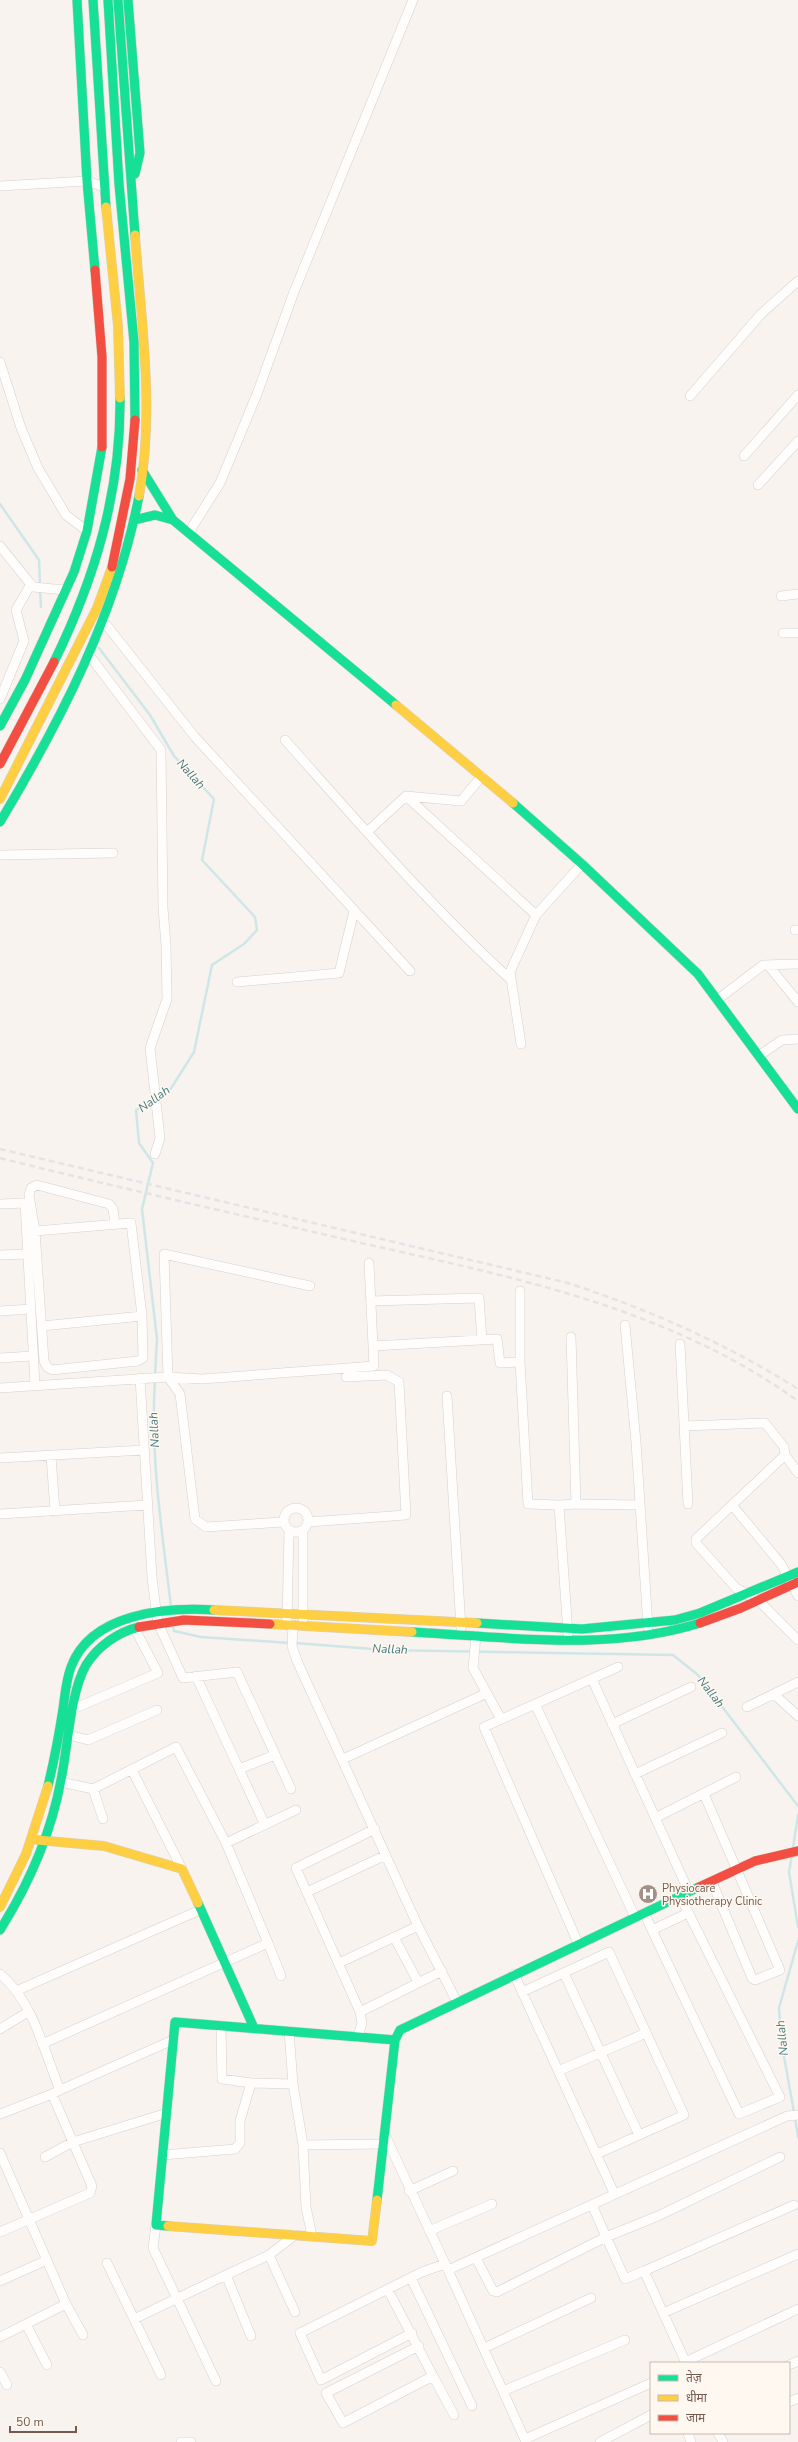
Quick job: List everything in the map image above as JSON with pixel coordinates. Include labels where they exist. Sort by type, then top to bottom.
[{"type":"main road","points":[[0,726],[3,716],[25,680],[48,626],[74,572],[87,531],[103,441],[102,357],[87,181],[77,0]]},
{"type":"main road","points":[[0,764],[80,606],[100,551],[118,466],[120,343],[104,187],[93,0]]},
{"type":"main road","points":[[0,799],[97,608],[112,569],[122,526],[130,480],[136,409],[134,342],[119,184],[108,0]]},
{"type":"main road","points":[[0,822],[26,779],[104,622],[134,520],[142,470],[145,401],[132,186],[118,0]]},
{"type":"main road","points":[[128,0],[140,153],[132,186]]},
{"type":"main road","points":[[119,184],[132,186]]},
{"type":"main road","points":[[142,470],[157,497],[174,520],[482,776],[582,864],[698,974],[798,1109]]},
{"type":"main road","points":[[134,520],[155,516],[174,520]]},
{"type":"main road","points":[[0,1930],[29,1881],[44,1840],[61,1782],[73,1709],[79,1680],[85,1664],[94,1651],[118,1634],[173,1621],[568,1639],[648,1635],[699,1624],[758,1600],[793,1581],[798,1572]]},
{"type":"main road","points":[[0,1907],[25,1859],[46,1798],[73,1661],[88,1642],[100,1633],[131,1618],[156,1610],[287,1612],[568,1628],[675,1620],[700,1613],[744,1594],[793,1581]]},
{"type":"main road","points":[[32,1839],[104,1846],[182,1869],[200,1910],[226,1962],[254,2028]]},
{"type":"main road","points":[[395,2040],[175,2022],[156,2225],[372,2241],[395,2040],[400,2030],[578,1943],[680,1896],[782,1852],[798,1851]]},
{"type":"street","points":[[189,532],[223,475],[257,394],[294,292],[413,0]]},
{"type":"street","points":[[0,186],[87,181],[104,187]]},
{"type":"street","points":[[690,396],[761,314],[797,282]]},
{"type":"street","points":[[0,362],[22,428],[38,468],[66,515],[87,531]]},
{"type":"street","points":[[744,456],[793,405],[798,395]]},
{"type":"street","points":[[758,485],[798,441]]},
{"type":"street","points":[[0,546],[3,555],[32,586],[65,590]]},
{"type":"street","points":[[0,699],[24,641],[16,610],[32,586]]},
{"type":"street","points":[[781,596],[798,594]]},
{"type":"street","points":[[104,622],[195,737],[410,972]]},
{"type":"street","points":[[783,633],[798,633]]},
{"type":"street","points":[[88,655],[161,750],[163,908],[166,946],[167,999],[150,1048],[160,1138],[155,1154]]},
{"type":"street","points":[[285,740],[479,950],[511,980]]},
{"type":"street","points":[[368,831],[406,796],[460,801],[482,776]]},
{"type":"street","points":[[406,796],[536,915]]},
{"type":"street","points":[[0,855],[113,853]]},
{"type":"street","points":[[521,1044],[510,972],[536,915],[582,864]]},
{"type":"street","points":[[237,982],[339,973],[354,911]]},
{"type":"street","points":[[717,1000],[763,965],[798,964]]},
{"type":"street","points":[[768,965],[798,1002]]},
{"type":"street","points":[[760,1056],[782,1040],[798,1039]]},
{"type":"street","points":[[35,1231],[131,1224],[142,1316],[143,1358],[138,1361],[52,1370],[47,1367],[44,1361],[35,1231],[29,1195],[31,1188],[38,1185],[109,1204],[113,1208],[115,1224]]},
{"type":"street","points":[[0,1204],[25,1203],[32,1356],[35,1385]]},
{"type":"street","points":[[0,1255],[28,1254]]},
{"type":"street","points":[[283,1522],[206,1527],[196,1519],[180,1394],[168,1377],[164,1254],[310,1286]]},
{"type":"street","points":[[0,1388],[140,1378],[168,1377],[202,1379],[374,1366],[369,1263]]},
{"type":"street","points":[[520,1291],[520,1362],[528,1504],[640,1505]]},
{"type":"street","points":[[371,1300],[479,1298],[482,1340]]},
{"type":"street","points":[[0,1311],[31,1309]]},
{"type":"street","points":[[42,1326],[142,1316]]},
{"type":"street","points":[[625,1325],[640,1505],[648,1635]]},
{"type":"street","points":[[571,1337],[576,1504]]},
{"type":"street","points":[[373,1346],[497,1339],[500,1363],[520,1362]]},
{"type":"street","points":[[680,1344],[688,1504]]},
{"type":"street","points":[[0,1358],[32,1356]]},
{"type":"street","points":[[91,1366],[91,1381]]},
{"type":"street","points":[[308,1522],[406,1515],[399,1382],[387,1375],[346,1376]]},
{"type":"street","points":[[140,1378],[147,1505],[158,1624],[183,1678],[237,1672],[291,1789]]},
{"type":"street","points":[[447,1396],[462,1635]]},
{"type":"street","points":[[684,1426],[765,1423],[784,1447],[785,1455],[798,1473]]},
{"type":"street","points":[[0,1458],[144,1450]]},
{"type":"street","points":[[785,1455],[696,1539],[696,1543],[744,1594],[758,1600],[798,1640]]},
{"type":"street","points":[[51,1456],[55,1511]]},
{"type":"street","points":[[0,1514],[147,1505]]},
{"type":"street","points":[[559,1505],[568,1639]]},
{"type":"street","points":[[732,1505],[793,1581],[798,1596]]},
{"type":"street","points":[[283,1522],[287,1511],[299,1508],[308,1516],[308,1522],[303,1530],[297,1533],[289,1531]]},
{"type":"street","points":[[283,1522],[289,1531],[287,1612],[291,1627],[292,1646],[418,1926],[457,2002]]},
{"type":"street","points":[[303,1530],[303,1626]]},
{"type":"street","points":[[73,1709],[158,1673],[136,1629]]},
{"type":"street","points":[[476,1636],[473,1668],[501,1719]]},
{"type":"street","points":[[578,1943],[484,1727],[618,1667]]},
{"type":"street","points":[[196,1676],[265,1824]]},
{"type":"street","points":[[592,1679],[689,1892]]},
{"type":"street","points":[[747,1706],[775,1695],[798,1682]]},
{"type":"street","points":[[612,1724],[691,1688]]},
{"type":"street","points":[[342,1759],[487,1693]]},
{"type":"street","points":[[775,1695],[798,1716]]},
{"type":"street","points":[[535,1704],[640,1915],[652,1930],[740,2114],[780,2096],[680,1896]]},
{"type":"street","points":[[69,1735],[88,1740],[157,1710]]},
{"type":"street","points":[[635,1774],[722,1733]]},
{"type":"street","points":[[61,1782],[93,1789],[176,1747],[226,1843],[281,1976]]},
{"type":"street","points":[[239,1770],[275,1754]]},
{"type":"street","points":[[132,1770],[182,1869]]},
{"type":"street","points":[[655,1818],[736,1777]]},
{"type":"street","points":[[93,1789],[103,1819]]},
{"type":"street","points":[[704,1794],[780,1970],[776,1973],[755,1980],[752,1978],[712,1882]]},
{"type":"street","points":[[226,1843],[296,1810]]},
{"type":"street","points":[[358,2037],[362,2023],[360,2012],[296,1868],[375,1829]]},
{"type":"street","points":[[307,1892],[386,1855]]},
{"type":"street","points":[[16,1991],[200,1910]]},
{"type":"street","points":[[652,1930],[688,1913]]},
{"type":"street","points":[[339,1964],[418,1926]]},
{"type":"street","points":[[394,1937],[418,1982]]},
{"type":"street","points":[[42,2044],[268,1943]]},
{"type":"street","points":[[522,1992],[609,1952],[684,2115],[597,2154]]},
{"type":"street","points":[[360,2012],[442,1971]]},
{"type":"street","points":[[564,1973],[639,2135]]},
{"type":"street","points":[[0,1974],[16,1991],[28,2012],[42,2044],[73,2142],[92,2186],[90,2193],[30,2221],[0,2232]]},
{"type":"street","points":[[514,1974],[614,2193]]},
{"type":"street","points":[[0,2029],[28,2012]]},
{"type":"street","points":[[221,2026],[222,2079],[251,2083],[293,2084]]},
{"type":"street","points":[[289,2031],[293,2084],[303,2145],[306,2207],[312,2236]]},
{"type":"street","points":[[558,2071],[646,2032]]},
{"type":"street","points":[[0,2114],[56,2092],[174,2040]]},
{"type":"street","points":[[163,2155],[235,2148],[240,2143],[240,2121],[251,2083]]},
{"type":"street","points":[[45,2158],[73,2142],[167,2113]]},
{"type":"street","points":[[433,2376],[343,2423],[326,2393],[300,2333],[422,2272],[476,2258],[592,2205],[614,2193],[787,2116],[798,2115]]},
{"type":"street","points":[[384,2134],[409,2191],[526,2440],[650,2383]]},
{"type":"street","points":[[303,2145],[383,2144]]},
{"type":"street","points":[[0,2153],[66,2304],[83,2335]]},
{"type":"street","points":[[476,2258],[493,2291],[497,2292],[606,2236],[658,2216],[780,2158]]},
{"type":"street","points":[[409,2191],[453,2171]]},
{"type":"street","points":[[429,2231],[492,2204]]},
{"type":"street","points":[[592,2205],[625,2279],[794,2205]]},
{"type":"street","points":[[156,2225],[152,2248],[216,2380]]},
{"type":"street","points":[[134,2319],[176,2297],[269,2255],[296,2235]]},
{"type":"street","points":[[663,2313],[798,2254]]},
{"type":"street","points":[[269,2255],[295,2312]]},
{"type":"street","points":[[0,2282],[47,2260]]},
{"type":"street","points":[[107,2263],[161,2375]]},
{"type":"street","points":[[644,2271],[685,2362],[798,2309]]},
{"type":"street","points":[[226,2275],[252,2336]]},
{"type":"street","points":[[411,2278],[472,2406]]},
{"type":"street","points":[[388,2290],[419,2346],[454,2415]]},
{"type":"street","points":[[484,2348],[591,2298]]},
{"type":"street","points":[[0,2337],[66,2304]]},
{"type":"street","points":[[26,2324],[47,2365]]},
{"type":"street","points":[[321,2380],[412,2333]]},
{"type":"street","points":[[503,2391],[625,2340]]},
{"type":"street","points":[[326,2393],[419,2346]]},
{"type":"street","points":[[0,2372],[7,2385]]},
{"type":"street","points":[[600,2442],[650,2416]]},
{"type":"street","points":[[181,2442],[191,2442]]},
{"type":"waterway","name":"Nallah","points":[[0,504],[39,560],[40,585]]},
{"type":"waterway","name":"Nallah","points":[[40,590],[41,607]]},
{"type":"waterway","name":"Nallah","points":[[99,648],[150,715],[174,756],[214,799],[202,860],[255,917],[257,930],[244,944],[212,965],[194,1052],[170,1090],[136,1110],[139,1143],[153,1163],[142,1209],[157,1339],[155,1375]]},
{"type":"waterway","name":"Nallah","points":[[155,1380],[155,1465],[171,1606]]},
{"type":"waterway","name":"Nallah","points":[[173,1625],[174,1631],[201,1637],[290,1643]]},
{"type":"waterway","name":"Nallah","points":[[295,1643],[386,1650],[673,1655],[698,1675],[798,1806]]},
{"type":"waterway","name":"Nallah","points":[[793,1848],[798,1815]]},
{"type":"waterway","name":"Nallah","points":[[792,1855],[789,1872],[798,1927]]},
{"type":"waterway","name":"Nallah","points":[[794,2112],[781,2040],[779,2008],[798,1941]]},
{"type":"waterway","name":"Nallah","points":[[795,2117],[798,2137]]},
{"type":"railway","points":[[0,1149],[568,1283],[658,1316],[715,1342],[771,1372],[798,1389]]},
{"type":"railway","points":[[0,1158],[475,1269],[532,1283],[588,1300],[643,1319],[697,1342],[748,1369],[798,1401]]},
{"type":"traffic: fast","points":[[77,0],[87,181],[95,270]]},
{"type":"traffic: fast","points":[[93,0],[106,207]]},
{"type":"traffic: fast","points":[[108,0],[119,184],[134,342],[135,420]]},
{"type":"traffic: fast","points":[[118,0],[135,235]]},
{"type":"traffic: fast","points":[[128,0],[140,153],[135,174]]},
{"type":"traffic: fast","points":[[54,662],[82,599],[103,534],[116,467],[120,398]]},
{"type":"traffic: fast","points":[[0,726],[25,680],[74,572],[87,531],[102,447]]},
{"type":"traffic: fast","points":[[142,470],[173,520],[396,705]]},
{"type":"traffic: fast","points":[[0,822],[44,745],[84,665],[116,582],[129,540],[139,496]]},
{"type":"traffic: fast","points":[[134,520],[155,515],[173,520]]},
{"type":"traffic: fast","points":[[513,803],[582,864],[698,974],[798,1109]]},
{"type":"traffic: fast","points":[[477,1623],[582,1629],[675,1620],[700,1613],[798,1572]]},
{"type":"traffic: fast","points":[[48,1786],[68,1677],[71,1667],[81,1649],[95,1635],[112,1624],[132,1617],[153,1612],[174,1610],[214,1610]]},
{"type":"traffic: fast","points":[[412,1632],[520,1639],[593,1640],[665,1632],[700,1623]]},
{"type":"traffic: fast","points":[[0,1930],[11,1913],[29,1877],[45,1839],[57,1800],[76,1690],[86,1665],[96,1652],[109,1641],[124,1632],[139,1627]]},
{"type":"traffic: fast","points":[[377,2200],[395,2040],[400,2030],[699,1887]]},
{"type":"traffic: fast","points":[[198,1903],[254,2028]]},
{"type":"traffic: fast","points":[[168,2226],[156,2225],[175,2022],[395,2040]]},
{"type":"traffic: slow","points":[[106,207],[118,326],[120,398]]},
{"type":"traffic: slow","points":[[135,235],[143,333],[146,398],[144,464],[139,496]]},
{"type":"traffic: slow","points":[[0,799],[97,608],[112,567]]},
{"type":"traffic: slow","points":[[396,705],[513,803]]},
{"type":"traffic: slow","points":[[214,1610],[477,1623]]},
{"type":"traffic: slow","points":[[270,1624],[412,1632]]},
{"type":"traffic: slow","points":[[0,1907],[26,1854],[48,1786]]},
{"type":"traffic: slow","points":[[37,1840],[104,1846],[182,1869],[198,1903]]},
{"type":"traffic: slow","points":[[168,2226],[372,2241],[377,2200]]},
{"type":"traffic: jam","points":[[95,270],[102,357],[102,447]]},
{"type":"traffic: jam","points":[[112,567],[130,479],[135,420]]},
{"type":"traffic: jam","points":[[0,764],[54,662]]},
{"type":"traffic: jam","points":[[700,1623],[741,1608],[798,1582]]},
{"type":"traffic: jam","points":[[139,1627],[184,1620],[270,1624]]},
{"type":"traffic: jam","points":[[699,1887],[755,1861],[798,1851]]},
{"type":"place","name":"Physiocare Physiotherapy Clinic","points":[[648,1894]]}]
